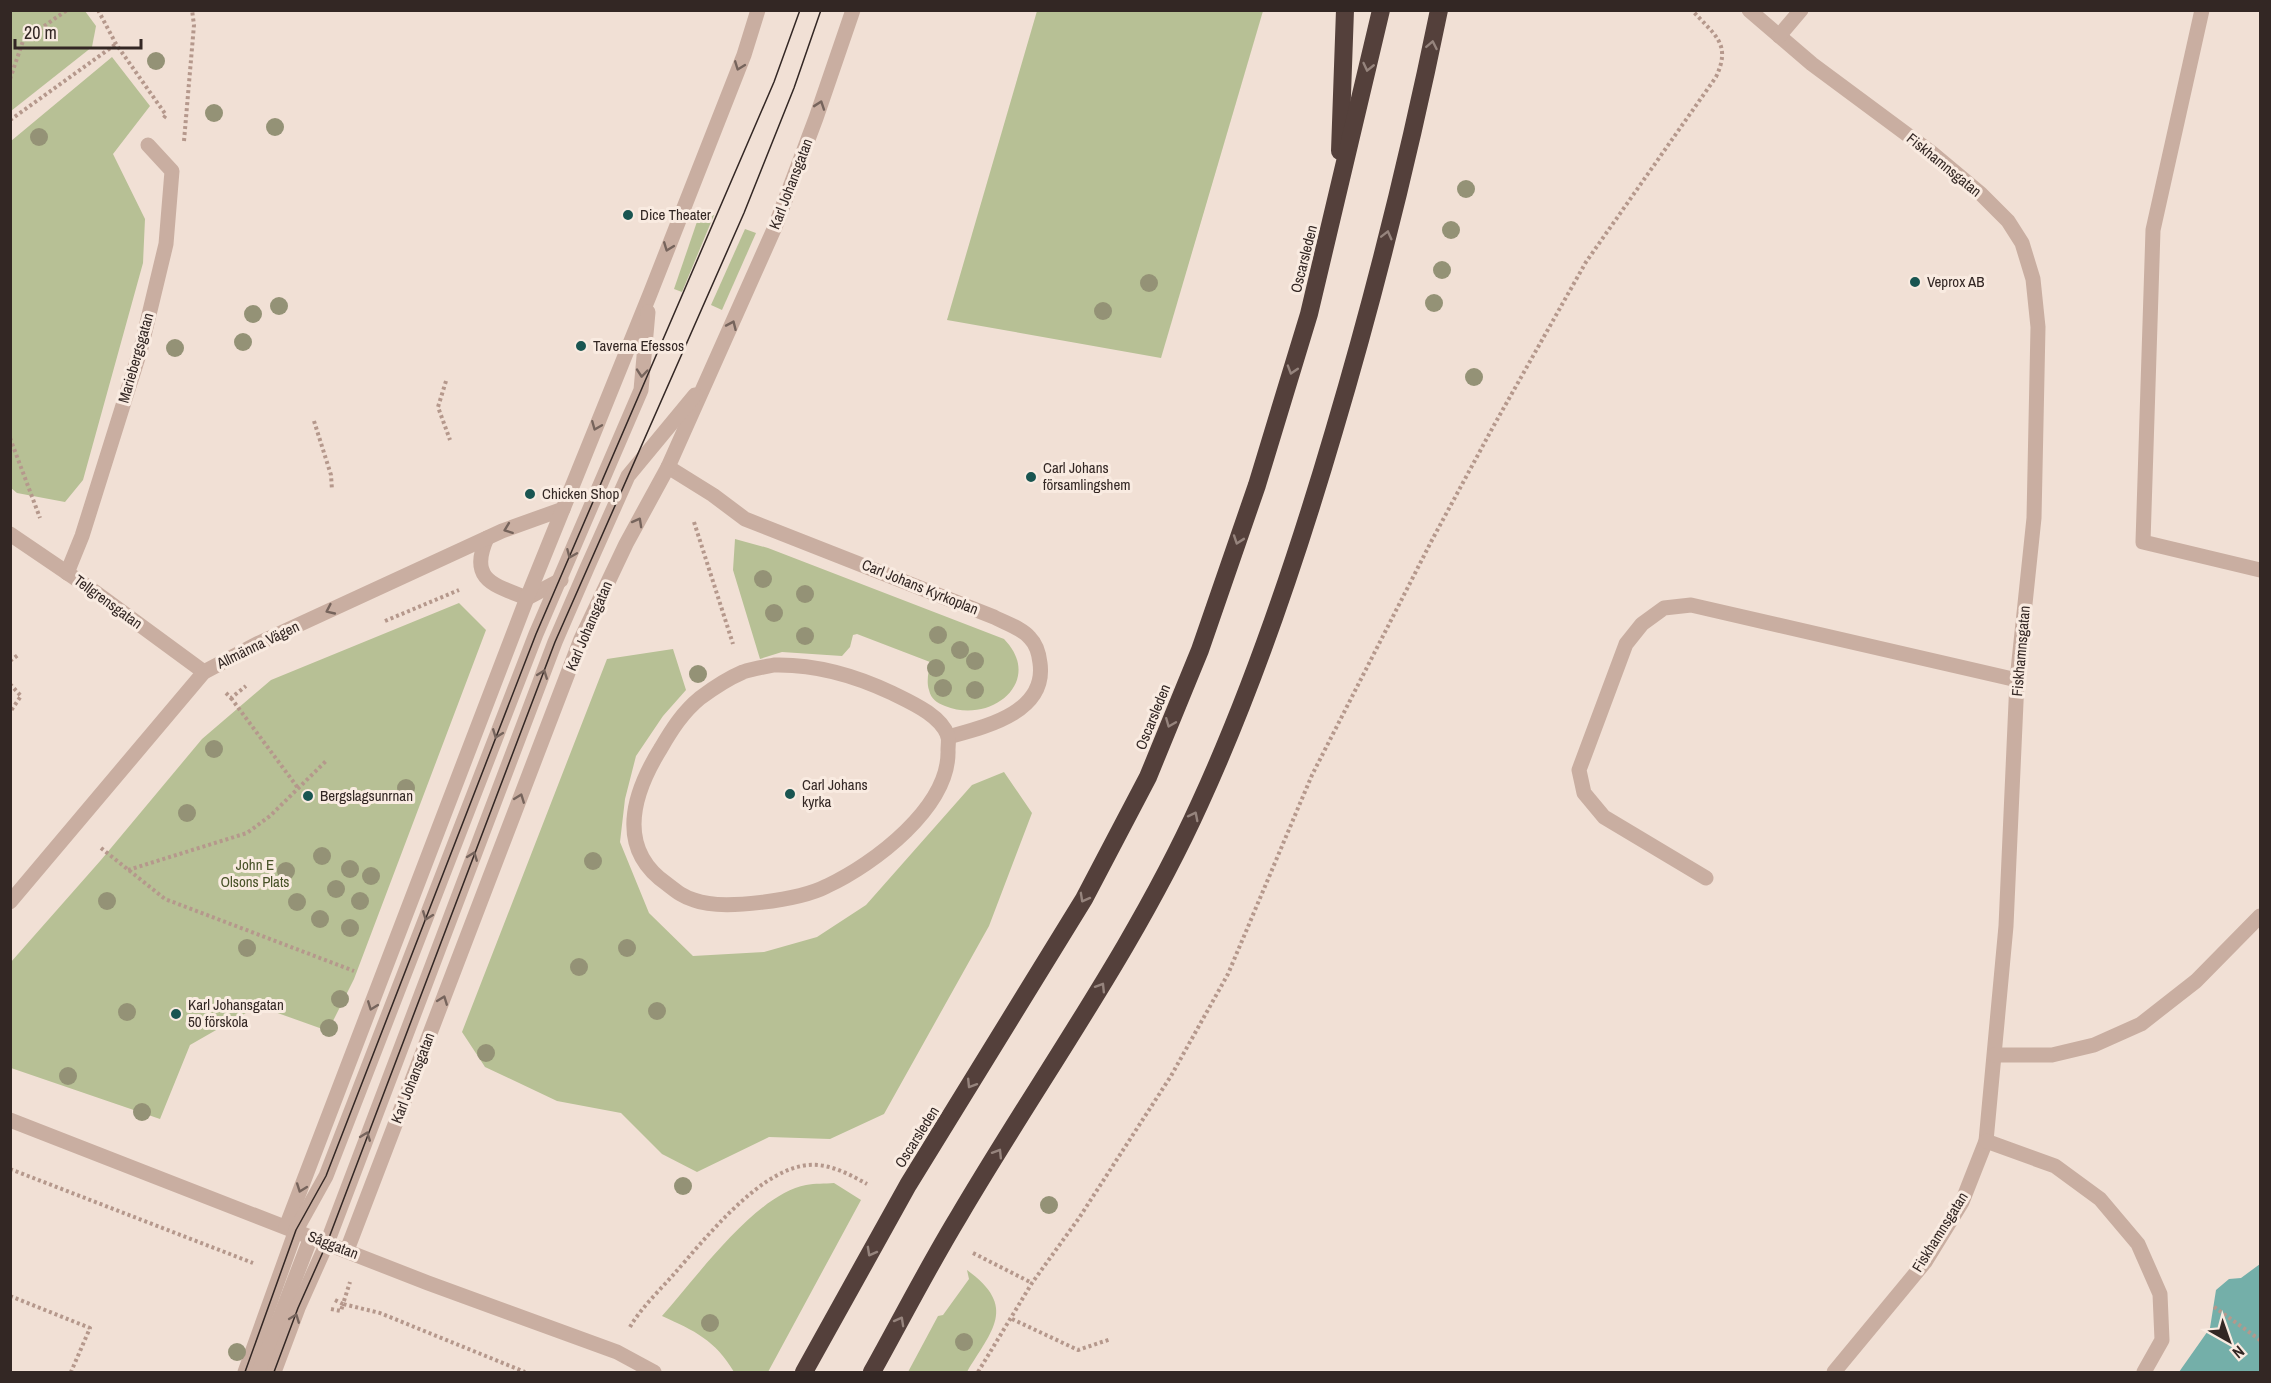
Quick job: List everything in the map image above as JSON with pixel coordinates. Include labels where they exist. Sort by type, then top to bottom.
[{"type":"highway","points":[[1339,191],[1345,10]]},
{"type":"highway","name":"Oscarsleden","points":[[804,1372],[908,1185],[1084,900],[1148,777],[1200,650],[1257,485],[1309,315],[1381,10]]},
{"type":"highway","points":[[872,1372],[958,1216],[1134,933],[1199,806],[1249,691],[1312,505],[1362,337],[1424,84],[1439,10]]},
{"type":"street","points":[[244,1372],[272,1299],[291,1229],[527,598],[744,55],[758,10]]},
{"type":"street","name":"Karl Johansgatan","points":[[347,1250],[581,639],[626,544],[668,467],[709,379],[778,217],[816,118],[853,10]]},
{"type":"street","name":"Fiskhamnsgatan","points":[[1749,10],[1812,64],[1932,153],[2008,220],[2022,243],[2033,279],[2038,327],[2034,518],[2017,680],[2006,926],[1986,1141],[1962,1202],[1925,1262],[1834,1372]]},
{"type":"street","points":[[1779,36],[1801,10]]},
{"type":"street","points":[[2202,10],[2153,230],[2143,542],[2260,570]]},
{"type":"street","points":[[148,145],[171,171]]},
{"type":"street","name":"Mariebergsgatan","points":[[67,573],[82,536],[141,348],[166,244],[171,171]]},
{"type":"street","points":[[291,1229],[326,1176],[532,645],[641,390],[650,294]]},
{"type":"street","points":[[274,1372],[298,1308],[327,1243],[555,642],[587,568],[628,476],[709,379]]},
{"type":"street","name":"Carl Johans Kyrkoplan","points":[[668,467],[713,495],[745,519],[994,617],[1030,637],[1039,652],[1041,670],[1038,686],[1030,700],[990,726],[948,737]]},
{"type":"street","name":"Allmänna Vägen","points":[[10,902],[204,672],[259,643],[487,538],[563,509]]},
{"type":"street","name":"Tellgrensgatan","points":[[10,534],[204,672]]},
{"type":"street","points":[[487,538],[479,563],[485,577],[499,587],[527,598],[587,568],[626,544]]},
{"type":"street","points":[[1706,878],[1604,817],[1584,793],[1579,770],[1626,644],[1642,624],[1664,608],[1691,605],[2017,680]]},
{"type":"street","points":[[774,665],[797,665],[833,671],[910,702],[940,725],[948,737],[949,760],[944,777],[926,810],[883,850],[852,873],[825,887],[786,898],[725,905],[702,903],[684,897],[660,880],[649,870],[639,852],[635,837],[635,809],[638,793],[654,758],[683,714],[701,697],[743,672],[774,665]]},
{"type":"street","points":[[1995,1055],[2052,1055],[2094,1045],[2141,1024],[2196,981],[2260,916]]},
{"type":"street","name":"Såggatan","points":[[10,1120],[617,1352],[654,1372]]},
{"type":"street","points":[[1986,1141],[2055,1166],[2100,1198],[2138,1244],[2160,1294],[2162,1340],[2144,1372]]},
{"type":"street","points":[[259,1372],[312,1237]]},
{"type":"path","points":[[10,79],[23,41],[67,10]]},
{"type":"path","points":[[98,10],[116,44],[166,115],[148,145]]},
{"type":"path","points":[[171,171],[183,152],[194,25],[192,10]]},
{"type":"path","points":[[978,1372],[1032,1283],[1079,1218],[1171,1076],[1228,974],[1312,775],[1432,540],[1586,262],[1716,77],[1723,62],[1723,45],[1692,10]]},
{"type":"path","points":[[10,120],[116,44]]},
{"type":"path","points":[[446,381],[438,407],[450,440]]},
{"type":"path","points":[[314,421],[331,475],[332,490]]},
{"type":"path","points":[[10,438],[40,519],[82,536]]},
{"type":"path","points":[[694,522],[699,545],[735,648]]},
{"type":"path","points":[[376,624],[461,589]]},
{"type":"path","points":[[10,661],[18,655]]},
{"type":"path","points":[[204,672],[231,698],[298,788]]},
{"type":"path","points":[[231,698],[251,682]]},
{"type":"path","points":[[10,684],[21,696],[10,712]]},
{"type":"path","points":[[128,871],[247,833],[270,816],[326,761]]},
{"type":"path","points":[[101,848],[165,899],[361,973]]},
{"type":"path","points":[[617,1352],[634,1320],[655,1295],[732,1210],[759,1187],[802,1166],[822,1165],[842,1171],[867,1184]]},
{"type":"path","points":[[10,1170],[256,1263],[245,1290],[272,1299]]},
{"type":"path","points":[[967,1250],[1032,1283]]},
{"type":"path","points":[[10,1296],[90,1328],[71,1372]]},
{"type":"path","points":[[298,1308],[321,1317],[329,1308],[341,1311],[343,1304],[380,1313],[525,1372]]},
{"type":"path","points":[[2214,1306],[2260,1340]]},
{"type":"path","points":[[1012,1319],[1078,1350],[1111,1339]]},
{"type":"green space","points":[[11,10],[85,11],[96,26],[92,47],[11,111]]},
{"type":"green space","points":[[1037,11],[1263,11],[1161,358],[947,320]]},
{"type":"green space","points":[[112,57],[150,106],[113,154],[145,219],[143,263],[83,480],[65,502],[17,493],[11,488],[11,141]]},
{"type":"green space","points":[[701,210],[714,215],[682,292],[674,289]]},
{"type":"green space","points":[[745,229],[756,233],[722,310],[711,305]]},
{"type":"green space","points":[[735,539],[768,548],[1004,639],[1015,655],[1019,670],[1015,684],[1007,695],[995,704],[979,709],[962,710],[945,706],[939,704],[931,696],[928,687],[930,662],[857,634],[853,635],[850,647],[842,656],[782,652],[760,659],[733,570]]},
{"type":"green space","name":"John E Olsons Plats","points":[[459,603],[486,630],[354,979],[328,1031],[258,1006],[190,1045],[160,1119],[11,1068],[11,962],[101,860],[202,739],[271,680]]},
{"type":"green space","points":[[673,649],[686,690],[663,716],[636,756],[625,799],[620,842],[649,913],[693,956],[764,952],[817,937],[866,905],[972,785],[1004,772],[1032,813],[989,926],[884,1114],[830,1139],[769,1137],[697,1172],[662,1154],[621,1113],[557,1101],[485,1067],[462,1032],[607,659]]},
{"type":"green space","points":[[834,1183],[861,1200],[768,1372],[734,1372],[712,1344],[662,1316],[709,1260],[747,1220],[767,1204],[787,1192],[806,1185]]},
{"type":"green space","points":[[967,1270],[983,1283],[996,1307],[996,1319],[985,1344],[967,1372],[908,1372],[938,1316],[943,1315],[969,1279]]},
{"type":"water","points":[[2260,1264],[2260,1372],[2179,1372],[2210,1328],[2216,1290],[2229,1279],[2241,1278]]},
{"type":"tram line","points":[[245,1372],[296,1230],[326,1176],[536,634],[774,82],[800,10]]},
{"type":"tram line","points":[[274,1372],[298,1308],[327,1243],[555,642],[744,213],[794,88],[821,10]]},
{"type":"place","name":"Dice Theater","points":[[628,215]]},
{"type":"place","name":"Veprox AB","points":[[1915,282]]},
{"type":"place","name":"Taverna Efessos","points":[[581,346]]},
{"type":"place","name":"Carl Johans församlingshem","points":[[1031,477]]},
{"type":"place","name":"Chicken Shop","points":[[530,494]]},
{"type":"place","name":"Carl Johans kyrka","points":[[790,794]]},
{"type":"place","name":"Bergslagsunrnan","points":[[308,796]]},
{"type":"place","name":"Karl Johansgatan 50 förskola","points":[[176,1014]]}]
